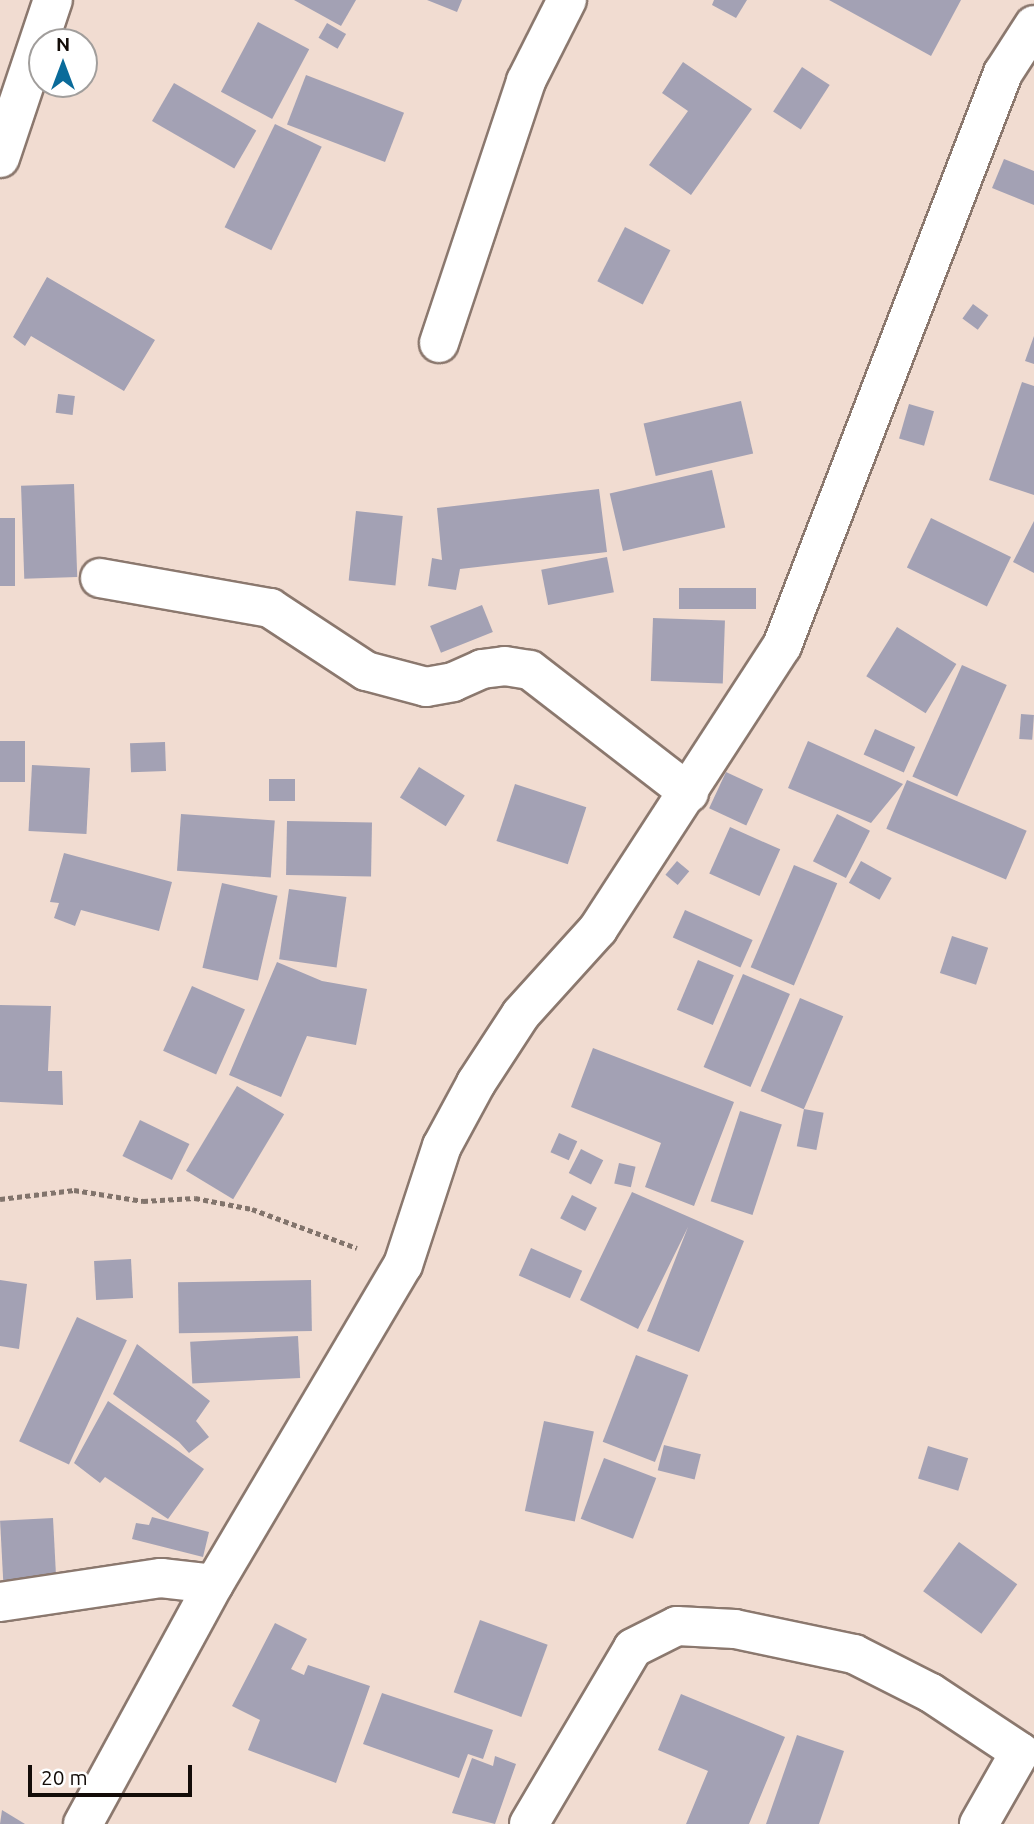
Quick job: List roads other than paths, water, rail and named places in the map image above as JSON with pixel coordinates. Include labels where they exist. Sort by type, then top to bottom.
[{"type":"street","points":[[0,158],[53,0]]},
{"type":"street","points":[[439,342],[526,81],[567,0]]},
{"type":"street","points":[[83,1824],[214,1584],[403,1265],[442,1146],[476,1083],[521,1014],[598,929],[689,793],[782,646],[1003,73],[1034,25]]},
{"type":"street","points":[[100,578],[270,608],[366,671],[426,687],[453,682],[482,669],[505,666],[530,670],[689,793]]},
{"type":"street","points":[[0,1602],[161,1578],[214,1584]]},
{"type":"street","points":[[529,1824],[633,1648],[677,1626],[735,1629],[855,1654],[1029,1746],[978,1824]]}]
